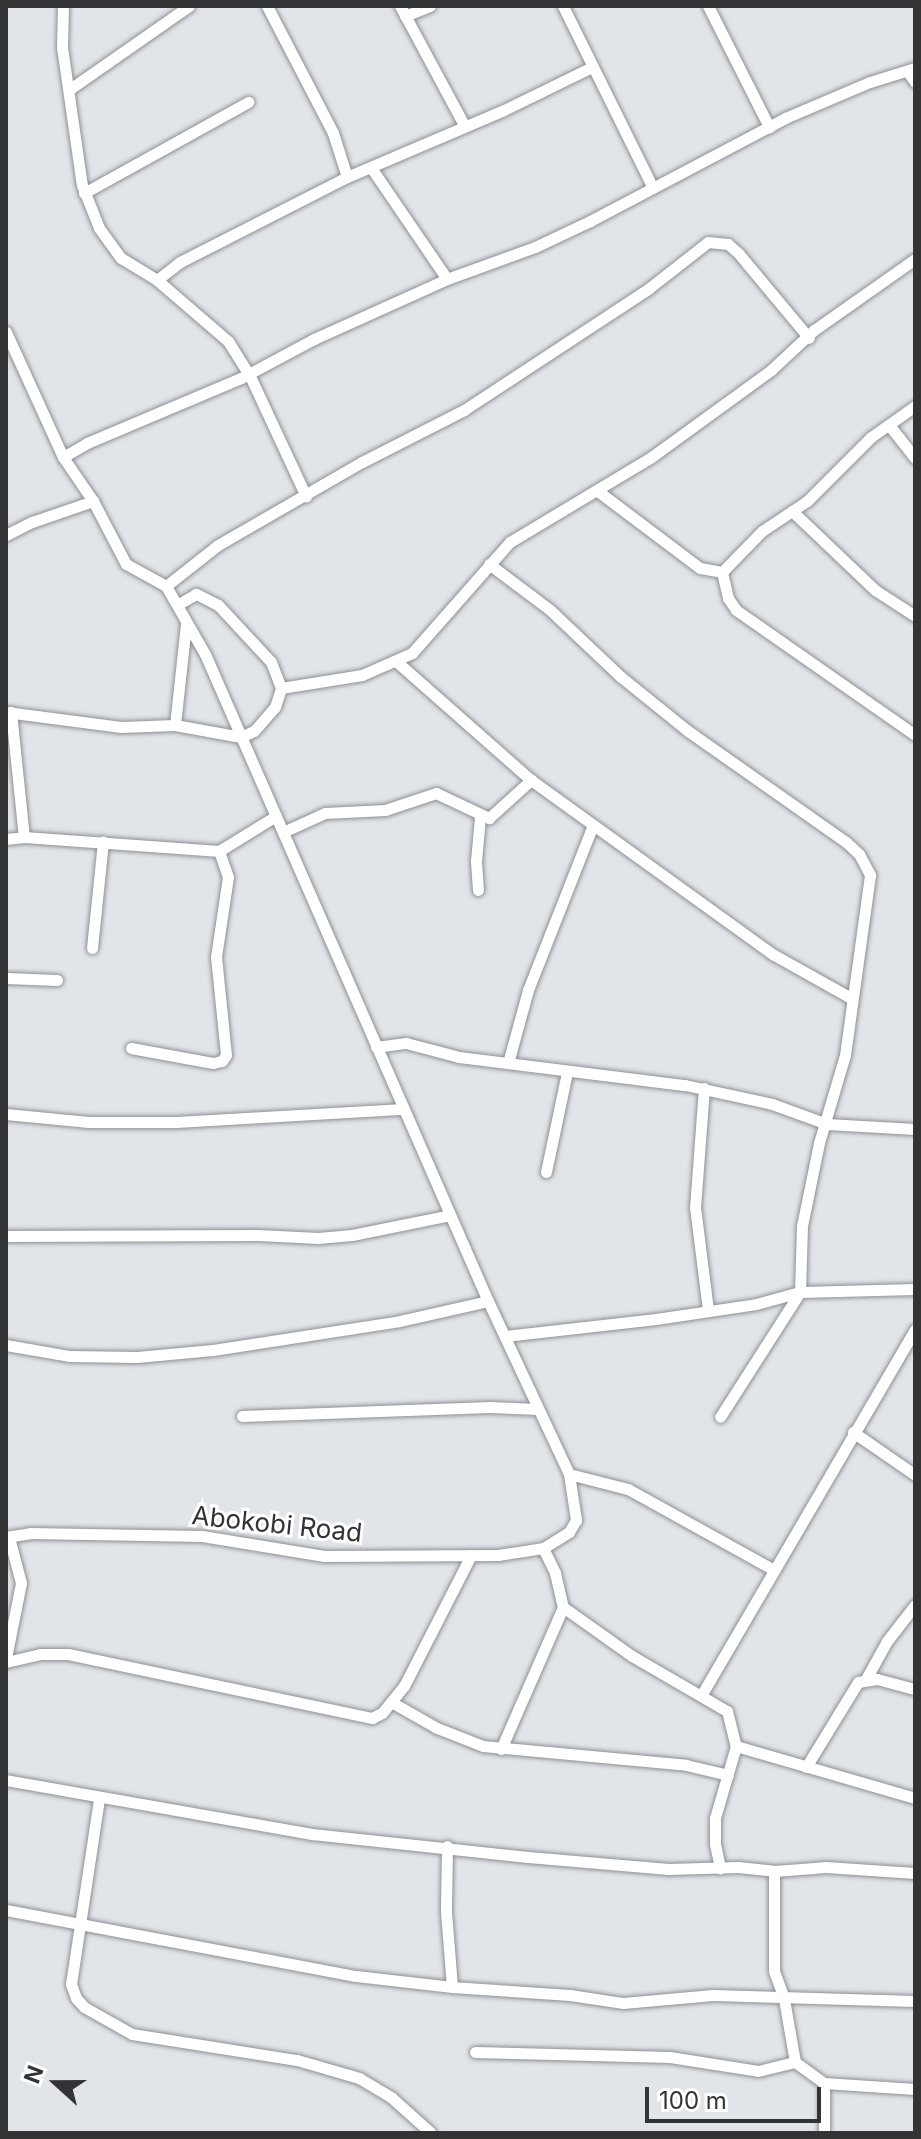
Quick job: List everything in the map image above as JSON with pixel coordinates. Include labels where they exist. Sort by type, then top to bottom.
[{"type":"street","points":[[63,6],[62,47],[84,193],[99,228],[121,258],[157,280],[228,341],[249,374],[306,496]]},
{"type":"street","points":[[70,89],[189,6]]},
{"type":"street","points":[[267,6],[333,133],[347,177]]},
{"type":"street","points":[[430,6],[403,11],[464,125]]},
{"type":"street","points":[[563,6],[652,186]]},
{"type":"street","points":[[713,7],[769,127]]},
{"type":"street","points":[[157,280],[180,262],[347,177],[372,169],[464,125],[524,101],[592,67]]},
{"type":"street","points":[[63,457],[87,443],[249,374],[447,279],[535,247],[652,186],[697,167],[769,127],[870,82],[913,74]]},
{"type":"street","points":[[84,193],[248,102]]},
{"type":"street","points":[[372,169],[447,279]]},
{"type":"street","points":[[166,586],[218,545],[362,462],[464,410],[648,289],[708,242],[728,244],[739,254],[809,338]]},
{"type":"street","points":[[281,688],[339,681],[397,662],[420,646],[510,542],[599,492],[650,458],[861,295],[915,259]]},
{"type":"street","points":[[6,332],[63,457],[93,501],[126,564],[166,586],[205,654],[488,1301],[569,1474],[576,1520],[569,1532],[543,1548],[555,1573],[563,1607],[501,1749]]},
{"type":"street","points":[[722,572],[762,531],[792,511],[871,437],[915,406]]},
{"type":"street","points":[[889,425],[915,458]]},
{"type":"street","points":[[599,492],[700,568],[722,572]]},
{"type":"street","points":[[6,535],[32,522],[93,501]]},
{"type":"street","points":[[792,511],[875,590],[915,616]]},
{"type":"street","points":[[489,564],[549,609],[621,677],[688,731],[761,780],[859,854],[870,875],[858,940],[845,1055],[819,1143],[802,1226],[800,1292],[720,1417]]},
{"type":"street","points":[[722,572],[728,598],[736,610],[915,735]]},
{"type":"street","points":[[24,837],[9,712],[121,727],[175,725],[241,737],[265,722],[281,688],[271,662],[218,605],[196,594],[179,604]]},
{"type":"street","points":[[175,725],[186,623]]},
{"type":"street","points":[[397,662],[531,780],[774,955],[851,998]]},
{"type":"street","points":[[283,832],[325,813],[385,810],[436,793],[480,817],[489,818],[531,780]]},
{"type":"street","points":[[6,839],[24,837],[219,851],[276,816]]},
{"type":"street","points":[[478,890],[476,861],[480,817]]},
{"type":"street","points":[[508,1063],[528,990],[593,825]]},
{"type":"street","points":[[92,948],[103,842]]},
{"type":"street","points":[[131,1048],[213,1063],[222,1061],[226,1055],[216,957],[228,877],[219,851]]},
{"type":"street","points":[[6,978],[57,980]]},
{"type":"street","points":[[376,1047],[406,1043],[459,1057],[704,1088],[772,1104],[827,1124],[915,1129]]},
{"type":"street","points":[[546,1172],[567,1072]]},
{"type":"street","points":[[704,1088],[695,1207],[708,1310]]},
{"type":"street","points":[[6,1114],[89,1122],[176,1122],[404,1109]]},
{"type":"street","points":[[6,1236],[258,1235],[318,1238],[352,1235],[450,1215]]},
{"type":"street","points":[[505,1336],[756,1304],[800,1292],[915,1289]]},
{"type":"street","points":[[6,1345],[70,1356],[137,1357],[213,1350],[400,1321],[488,1301]]},
{"type":"street","points":[[702,1694],[915,1330]]},
{"type":"street","points":[[242,1416],[490,1407],[537,1409]]},
{"type":"street","points":[[853,1432],[915,1475]]},
{"type":"street","points":[[569,1474],[628,1489],[774,1570]]},
{"type":"street","name":"Abokobi Road","points":[[8,1537],[30,1533],[202,1536],[324,1556],[471,1555],[543,1548]]},
{"type":"street","points":[[8,1537],[21,1583],[6,1660],[40,1654],[68,1654],[364,1719],[382,1713],[393,1703],[471,1555]]},
{"type":"street","points":[[806,1767],[887,1641],[915,1605]]},
{"type":"street","points":[[563,1607],[632,1656],[727,1711],[736,1746],[715,1818],[715,1844],[720,1868]]},
{"type":"street","points":[[862,1680],[915,1689]]},
{"type":"street","points":[[393,1703],[454,1736],[501,1749],[686,1765],[728,1775]]},
{"type":"street","points":[[736,1746],[915,1798]]},
{"type":"street","points":[[6,1780],[99,1799],[312,1834],[605,1865],[774,1871],[842,1867],[915,1873]]},
{"type":"street","points":[[99,1799],[71,1984],[76,1998],[98,2018],[140,2036],[297,2060],[359,2078],[392,2098],[431,2133]]},
{"type":"street","points":[[447,1846],[446,1912],[452,1987]]},
{"type":"street","points":[[774,1871],[774,1971],[784,1999],[795,2062],[824,2083],[915,2089]]},
{"type":"street","points":[[6,1910],[356,1976],[452,1987],[570,1995],[623,2003],[713,1995],[915,2001]]},
{"type":"street","points":[[475,2052],[670,2057],[758,2071],[795,2062]]},
{"type":"street","points":[[824,2083],[824,2133]]}]
